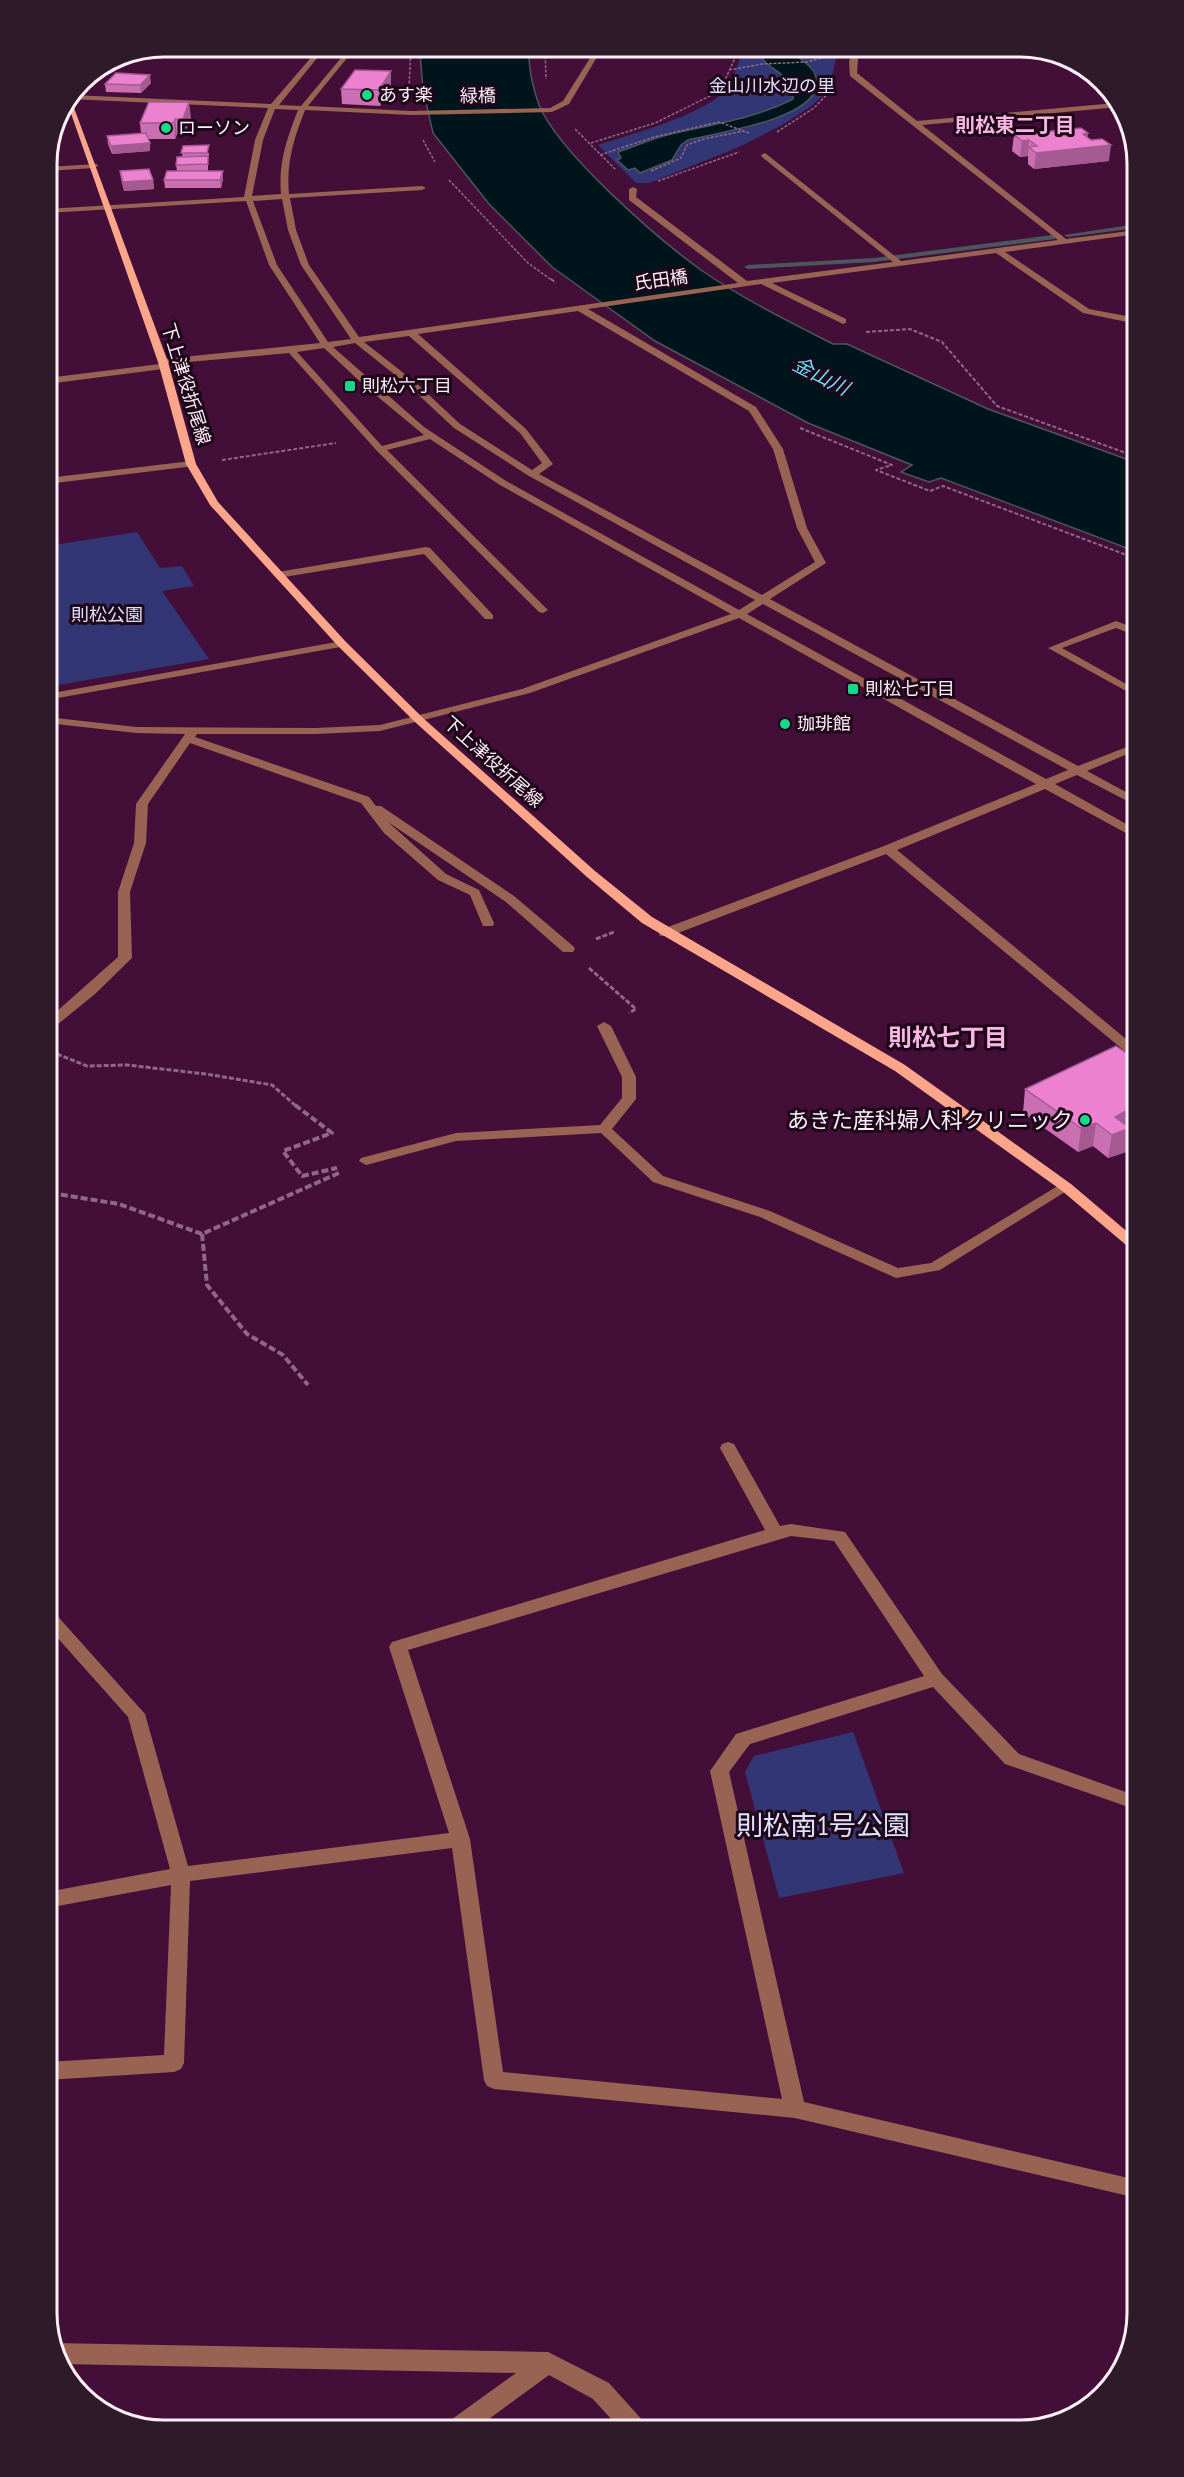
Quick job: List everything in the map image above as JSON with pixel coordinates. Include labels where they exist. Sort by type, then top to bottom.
[{"type":"main road","name":"下上津役折尾線","points":[[73,107],[163,364],[192,464],[214,503],[278,576],[342,644],[419,720],[591,874],[665,933],[900,1068],[1066,1187],[1127,1239]]},
{"type":"street","points":[[314,57],[272,108],[259,140],[248,197],[273,264],[327,345],[370,386],[432,436],[503,483],[1127,829]]},
{"type":"street","points":[[344,57],[302,109],[290,140],[283,172],[292,230],[305,265],[356,340],[412,384],[457,426],[532,474],[1127,798]]},
{"type":"street","name":"緑橋","points":[[80,98],[411,113],[552,110],[567,102],[594,57]]},
{"type":"street","points":[[854,57],[853,74],[1064,241]]},
{"type":"street","points":[[917,123],[1109,106]]},
{"type":"street","points":[[765,155],[899,263]]},
{"type":"street","points":[[57,168],[94,166]]},
{"type":"street","points":[[57,210],[422,188]]},
{"type":"street","points":[[633,189],[632,198],[741,285]]},
{"type":"street","name":"氏田橋","points":[[57,380],[163,364],[291,350],[1127,232]]},
{"type":"street","points":[[997,250],[1086,311],[1127,319]]},
{"type":"street","points":[[763,282],[843,321]]},
{"type":"street","points":[[57,721],[190,735],[380,728],[419,720],[526,692],[738,615],[821,563],[802,528],[778,449],[753,409],[586,308]]},
{"type":"street","points":[[411,333],[523,431],[548,464],[532,474]]},
{"type":"street","points":[[291,350],[369,438],[543,610]]},
{"type":"street","points":[[380,449],[432,436]]},
{"type":"street","points":[[57,480],[192,464]]},
{"type":"street","points":[[278,576],[426,550],[489,617]]},
{"type":"street","points":[[1127,629],[1116,624],[1053,648],[1127,689]]},
{"type":"street","points":[[57,695],[342,644]]},
{"type":"street","points":[[190,735],[365,800],[510,898],[568,949]]},
{"type":"street","points":[[57,1018],[90,992],[125,958],[124,892],[140,843],[142,804],[190,735]]},
{"type":"street","points":[[665,933],[888,849],[1127,750]]},
{"type":"street","points":[[365,800],[388,831],[442,877],[475,893],[488,923]]},
{"type":"street","points":[[888,849],[1127,1046]]},
{"type":"street","points":[[604,1026],[629,1077],[629,1099],[604,1130]]},
{"type":"street","points":[[366,1161],[456,1137],[604,1130],[658,1179],[765,1214],[896,1273],[935,1267],[1066,1187]]},
{"type":"street","points":[[728,1448],[775,1533]]},
{"type":"street","points":[[1127,1799],[1012,1759],[936,1679],[839,1536],[791,1530],[775,1533],[398,1647],[460,1839],[494,2080],[795,2109],[1127,2187]]},
{"type":"street","points":[[57,1626],[136,1714],[181,1875],[174,2063],[57,2071]]},
{"type":"street","points":[[795,2109],[719,1771],[743,1739],[936,1679]]},
{"type":"street","points":[[57,1898],[181,1875],[460,1839]]},
{"type":"street","points":[[65,2353],[548,2363],[601,2391],[627,2420]]},
{"type":"street","points":[[470,2420],[548,2363]]},
{"type":"path","points":[[410,57],[411,113],[429,155],[435,162]]},
{"type":"path","points":[[591,143],[655,123],[720,91],[736,57]]},
{"type":"path","points":[[729,70],[739,70],[761,64],[810,62]]},
{"type":"path","points":[[772,135],[800,119],[824,100],[834,86]]},
{"type":"path","points":[[600,155],[654,137],[719,123],[745,131],[704,139],[687,145],[681,158],[649,172]]},
{"type":"path","points":[[633,189],[742,150]]},
{"type":"path","points":[[447,177],[528,263],[586,308]]},
{"type":"path","points":[[866,332],[910,328],[942,342],[997,406],[1127,453]]},
{"type":"path","points":[[753,409],[892,465],[876,470],[930,491],[943,486],[1127,555]]},
{"type":"path","points":[[212,461],[369,438]]},
{"type":"path","points":[[604,1026],[636,1009],[568,949],[621,930]]},
{"type":"path","points":[[57,1054],[87,1066],[127,1065],[272,1084],[332,1133],[283,1151],[302,1176],[366,1161]]},
{"type":"path","points":[[57,1194],[119,1204],[202,1234],[366,1161]]},
{"type":"path","points":[[202,1234],[207,1285],[247,1334],[283,1355],[308,1385]]},
{"type":"green space","name":"金山川水辺の里","points":[[741,57],[836,57],[828,91],[810,107],[782,125],[739,147],[649,183],[636,183],[598,145],[686,115],[717,98],[729,84]]},
{"type":"green space","name":"則松公園","points":[[137,532],[160,568],[182,566],[194,586],[162,591],[209,659],[57,685],[57,544]]},
{"type":"green space","name":"則松南1号公園","points":[[853,1732],[904,1873],[779,1898],[745,1772],[754,1756]]},
{"type":"water","name":"金山川","points":[[420,57],[529,57],[531,76],[539,105],[550,125],[567,147],[636,217],[717,281],[833,344],[847,344],[988,409],[1127,459],[1127,548],[941,478],[929,482],[901,472],[912,465],[808,423],[655,341],[552,267],[489,204],[433,133],[423,89]]},
{"type":"water","points":[[762,57],[799,57],[816,75],[817,84],[810,98],[797,108],[760,123],[688,140],[681,145],[672,160],[640,173],[635,168],[628,170],[617,160],[621,158],[618,152],[651,140],[763,112],[793,99],[788,81]]},
{"type":"building","points":[[355,70],[391,71],[379,90],[341,89]]},
{"type":"building","points":[[116,73],[150,75],[140,85],[105,84]]},
{"type":"building","points":[[149,102],[189,102],[183,119],[175,119],[174,123],[140,123]]},
{"type":"building","points":[[1081,128],[1088,133],[1083,134],[1091,140],[1102,139],[1111,145],[1036,153],[1029,147],[1037,146],[1029,140],[1022,141],[1014,135]]},
{"type":"building","points":[[146,133],[150,143],[111,146],[107,136]]},
{"type":"building","points":[[209,145],[207,153],[181,153],[183,146]]},
{"type":"building","points":[[208,156],[208,164],[176,165],[177,157]]},
{"type":"building","points":[[149,169],[153,180],[123,182],[120,171]]},
{"type":"building","points":[[167,171],[223,171],[220,180],[164,180]]},
{"type":"building","points":[[1116,1046],[1127,1053],[1127,1110],[1115,1117],[1127,1126],[1127,1129],[1112,1135],[1096,1123],[1081,1128],[1025,1089]]},
{"type":"waterway","points":[[1068,235],[1127,227]]},
{"type":"waterway","points":[[748,267],[874,260],[1052,237]]},
{"type":"place","name":"あす楽","points":[[367,95]]},
{"type":"place","name":"ローソン","points":[[166,128]]},
{"type":"place","name":"則松六丁目","points":[[350,386]]},
{"type":"place","name":"則松七丁目","points":[[853,689]]},
{"type":"place","name":"珈琲館","points":[[785,724]]},
{"type":"place","name":"あきた産科婦人科クリニック","points":[[1085,1120]]},
{"type":"district","name":"則松東二丁目","points":[[1015,125]]},
{"type":"district","name":"則松七丁目","points":[[948,1038]]}]
